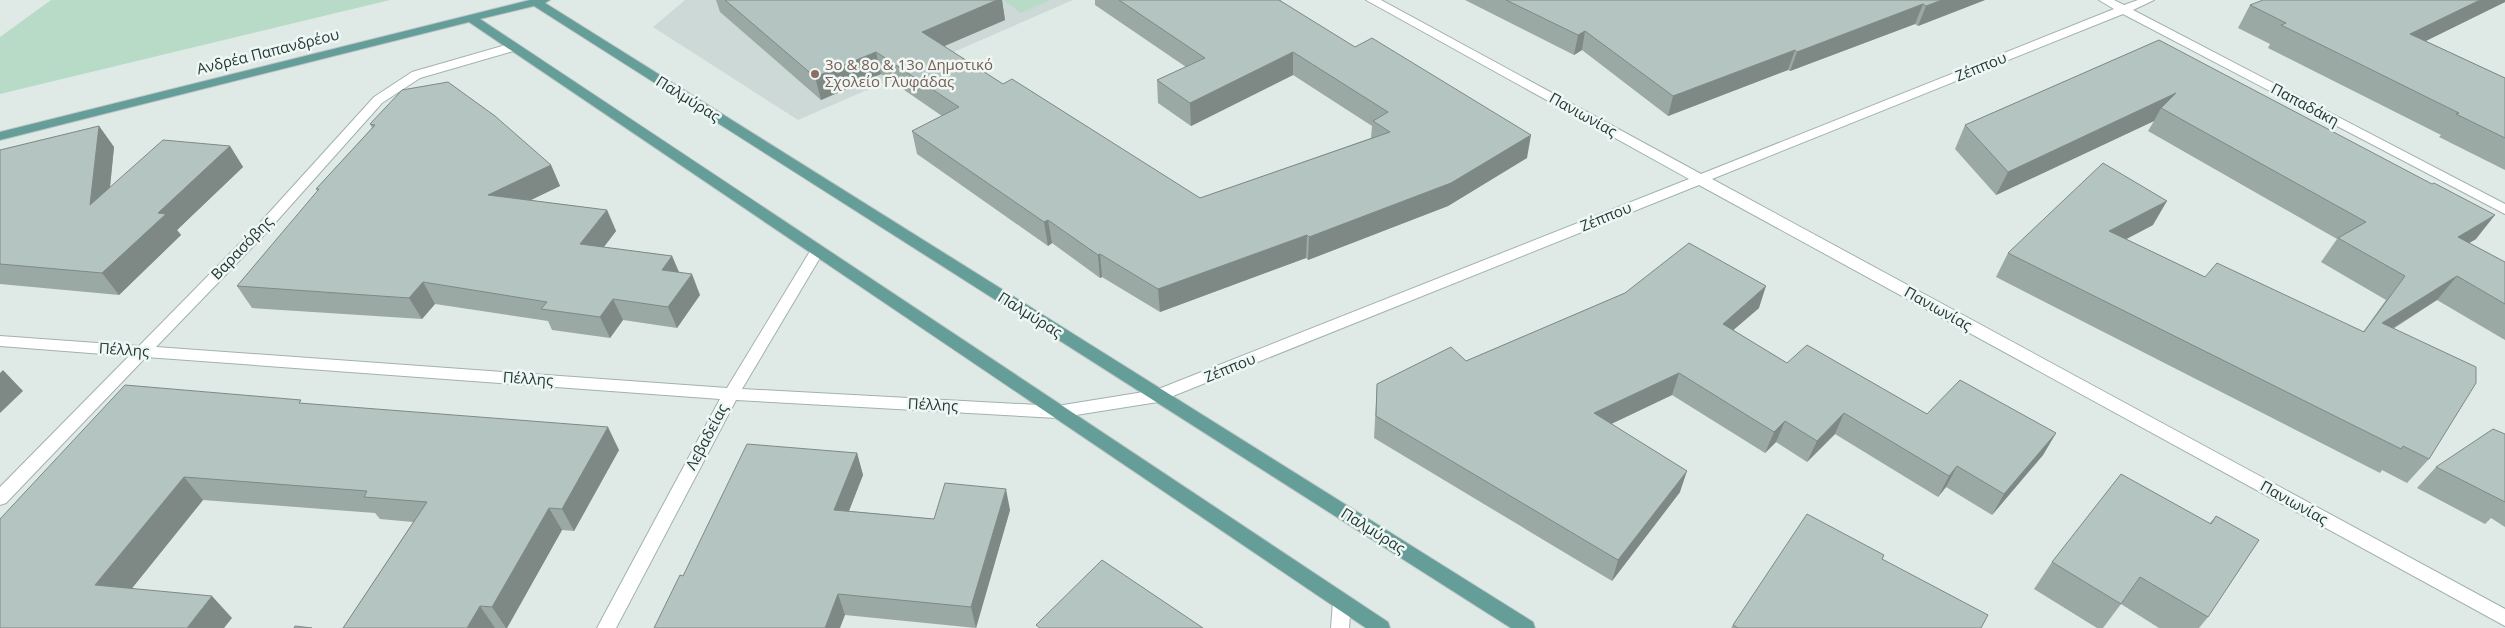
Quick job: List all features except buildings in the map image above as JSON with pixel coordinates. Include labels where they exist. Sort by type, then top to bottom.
[{"type":"main road","name":"Ανδρέα Παπανδρέου","points":[[0,136],[539,1]]},
{"type":"main road","name":"Παλμύρας","points":[[539,1],[1526,628]]},
{"type":"main road","points":[[470,18],[1381,628]]},
{"type":"street","name":"Πανιωνίας","points":[[1372,0],[2505,618]]},
{"type":"street","name":"Παπαδάκη","points":[[2104,0],[2505,210]]},
{"type":"street","name":"Ζέππου","points":[[1057,412],[1158,396],[2148,0]]},
{"type":"street","name":"Βαρασόβης","points":[[0,498],[141,351],[262,229],[378,100],[416,75],[513,47]]},
{"type":"street","name":"Λεβαδείας","points":[[606,628],[731,394],[817,251]]},
{"type":"street","name":"Πέλλης","points":[[0,341],[731,394],[1057,412]]},
{"type":"street","points":[[1340,628],[1342,602]]},
{"type":"shaded area","name":"3ο & 8ο & 13ο Δημοτικό Σχολείο Γλυφάδας","points":[[685,0],[1073,0],[798,120],[653,27]]},
{"type":"green space","points":[[51,0],[390,0],[0,94],[0,37]]},
{"type":"green space","points":[[1003,0],[1050,0],[1021,13]]},
{"type":"place","name":"3ο & 8ο & 13ο Δημοτικό Σχολείο Γλυφάδας","points":[[815,74]]}]
